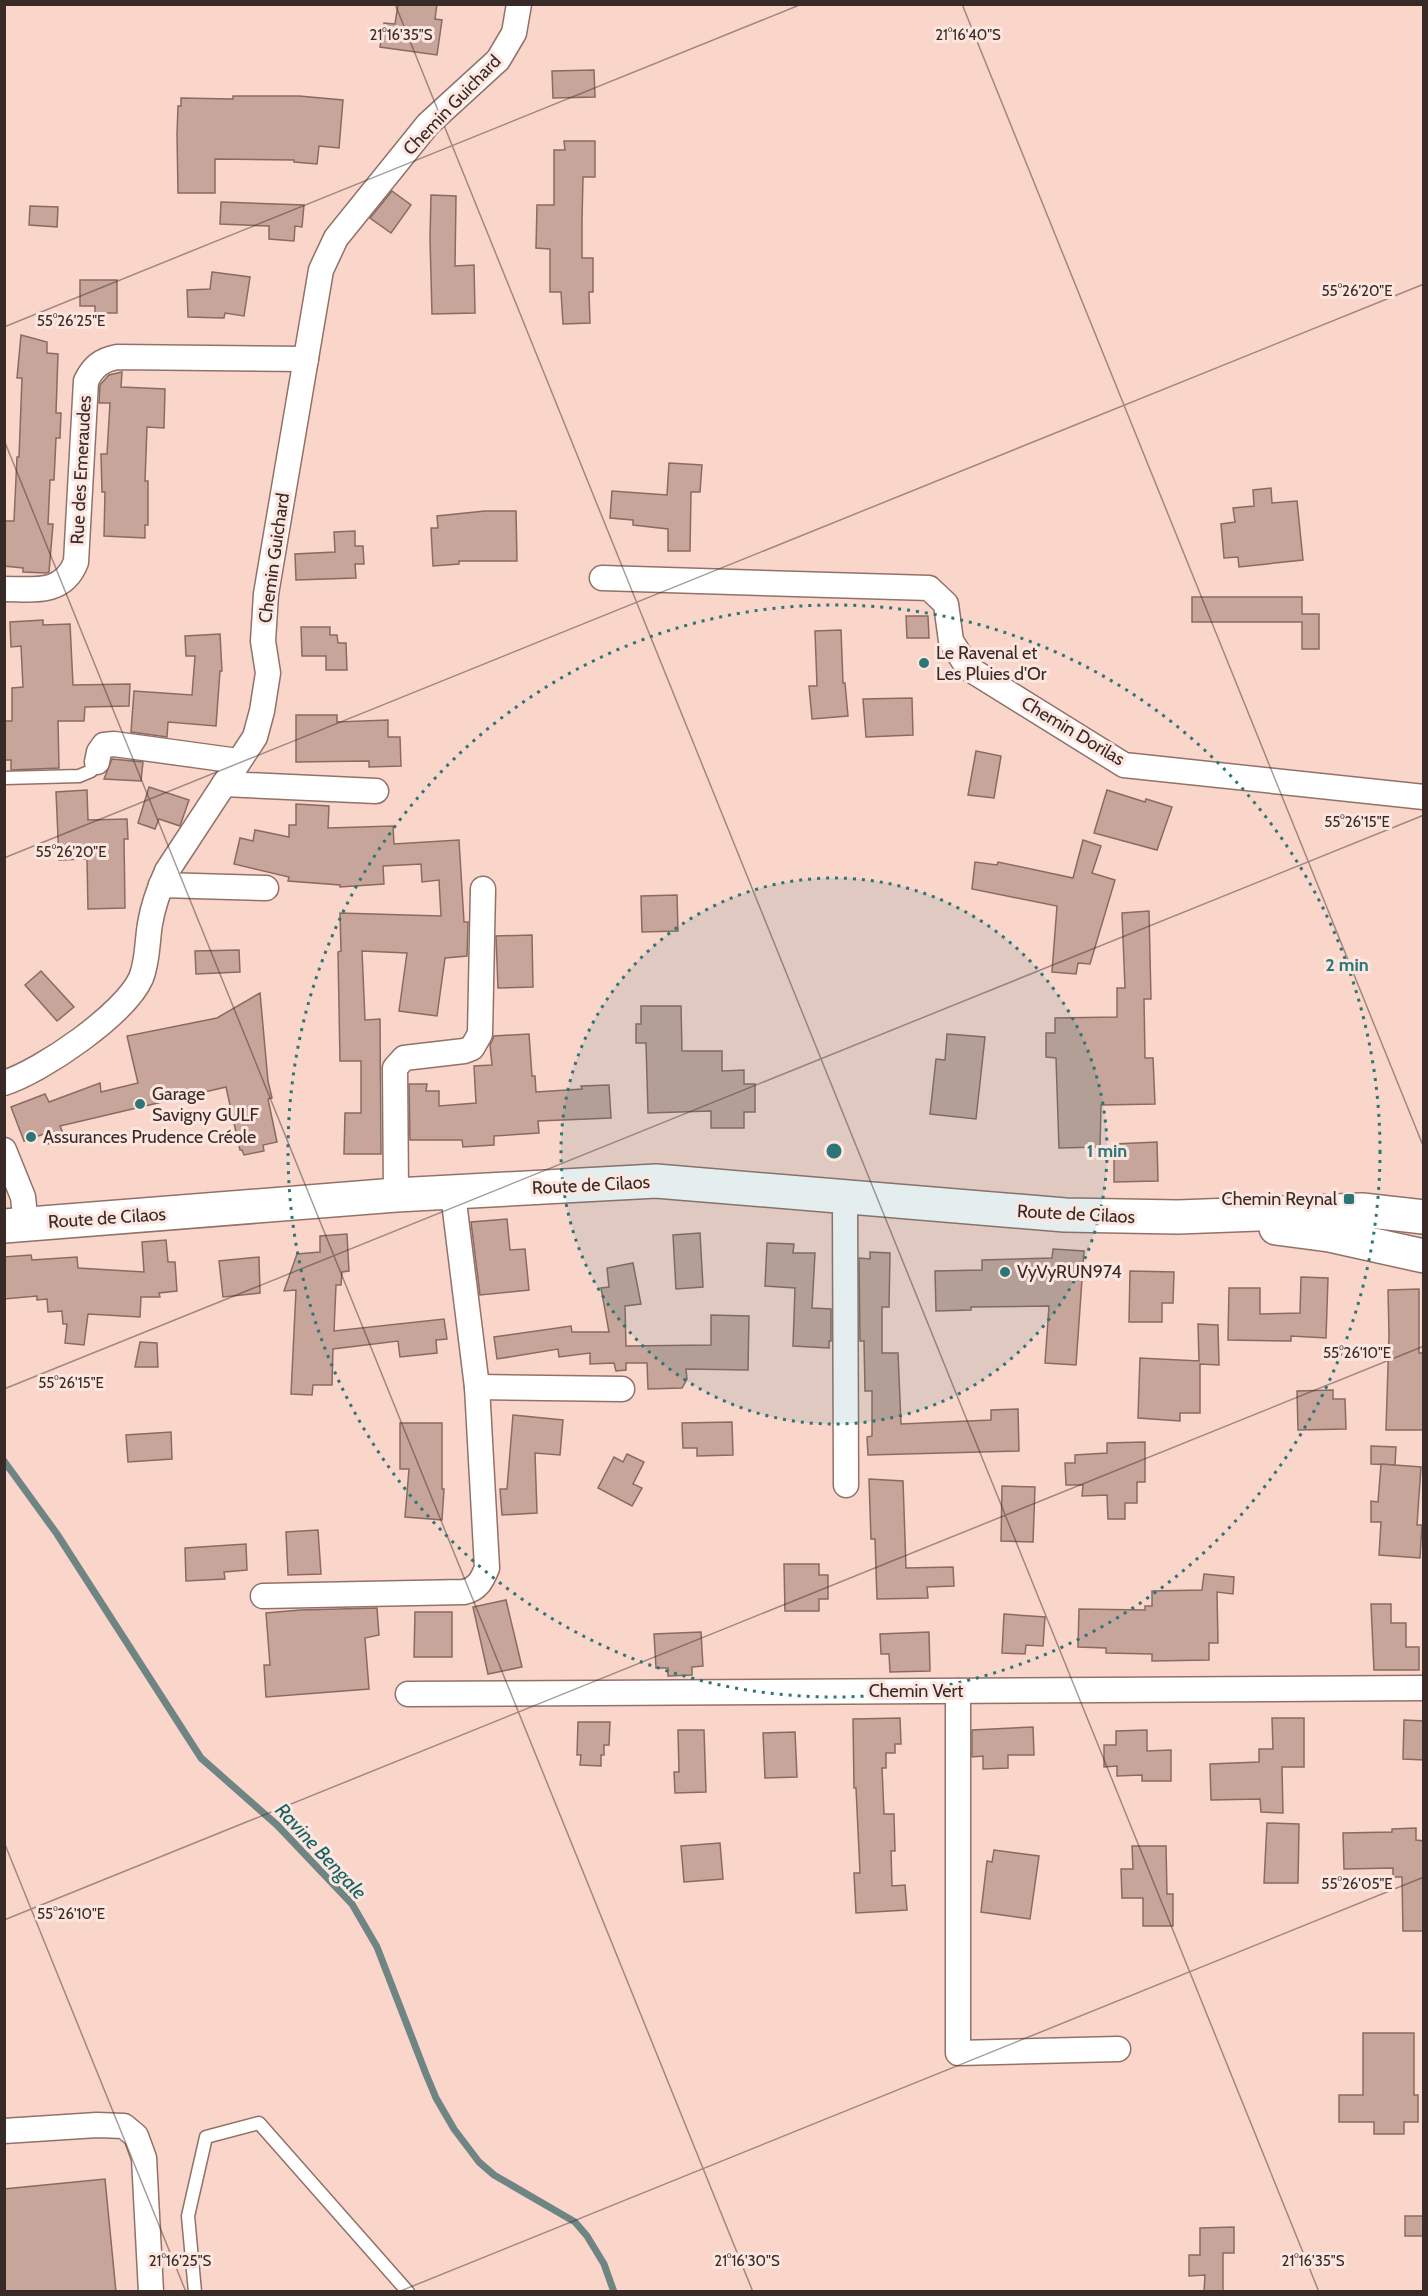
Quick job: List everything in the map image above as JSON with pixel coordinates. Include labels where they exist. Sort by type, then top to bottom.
[{"type":"main road","name":"Route de Cilaos","points":[[15,1225],[396,1195],[453,1194],[656,1181],[1065,1215],[1301,1221],[1362,1210],[1424,1217]]},
{"type":"main road","name":"Route de Cilaos","points":[[1301,1221],[1329,1235],[1424,1256]]},
{"type":"street","name":"Chemin Guichard","points":[[4,1083],[21,1078],[46,1065],[118,1010],[141,977],[156,896],[167,871],[255,737],[262,711],[268,673],[263,641],[266,594],[321,270],[336,238],[428,124],[498,60],[514,33],[519,4]]},
{"type":"street","name":"Rue des Emeraudes","points":[[4,589],[46,589],[60,584],[71,575],[76,562],[86,381],[92,370],[100,363],[117,357],[306,360]]},
{"type":"street","name":"Chemin Dorilas","points":[[602,578],[928,588],[946,604],[951,641],[968,668],[1124,765],[1424,797]]},
{"type":"street","points":[[97,762],[99,752],[104,745],[114,744],[238,761]]},
{"type":"street","points":[[224,784],[376,791]]},
{"type":"street","points":[[161,885],[266,888]]},
{"type":"street","points":[[396,1195],[395,1068],[404,1058],[464,1051],[472,1048],[480,1034],[483,890]]},
{"type":"street","points":[[4,1150],[23,1197],[15,1225]]},
{"type":"street","points":[[263,1596],[464,1592],[472,1591],[481,1583],[487,1568],[477,1387],[453,1194]]},
{"type":"street","points":[[845,1197],[846,1485]]},
{"type":"street","points":[[477,1387],[622,1389]]},
{"type":"street","name":"Chemin Vert","points":[[408,1694],[1424,1688]]},
{"type":"street","points":[[958,1691],[958,2053],[1118,2049]]},
{"type":"street","points":[[4,2131],[97,2125],[124,2127],[136,2136],[144,2158],[151,2292]]},
{"type":"lane","points":[[4,778],[79,776],[92,771],[97,762]]},
{"type":"lane","points":[[195,2292],[188,2216],[206,2137],[259,2123],[408,2292]]},
{"type":"building","points":[[398,4],[437,4],[435,19],[442,20],[437,55],[380,47],[384,23],[395,24]]},
{"type":"building","points":[[594,70],[595,97],[553,98],[552,71]]},
{"type":"building","points":[[233,96],[299,96],[343,100],[339,148],[319,146],[317,164],[294,162],[294,160],[215,159],[215,193],[178,193],[177,134],[178,106],[181,106],[181,98],[233,99]]},
{"type":"building","points":[[564,141],[595,141],[595,177],[583,177],[582,258],[593,258],[593,292],[589,292],[590,323],[563,324],[561,292],[550,292],[550,249],[536,248],[537,205],[554,205],[554,150],[565,150]]},
{"type":"building","points":[[392,191],[411,205],[391,233],[370,218]]},
{"type":"building","points":[[431,195],[456,196],[455,266],[474,265],[475,313],[432,314]]},
{"type":"building","points":[[221,202],[304,205],[302,227],[295,226],[294,241],[269,239],[269,226],[220,224]]},
{"type":"building","points":[[30,206],[58,207],[57,227],[29,225]]},
{"type":"building","points":[[212,272],[250,277],[244,316],[225,313],[224,318],[188,317],[187,290],[210,289]]},
{"type":"building","points":[[80,280],[117,280],[117,313],[95,313],[95,306],[80,306]]},
{"type":"building","points":[[21,335],[47,342],[47,353],[58,354],[56,413],[61,413],[60,438],[56,438],[54,480],[50,480],[48,524],[53,524],[49,572],[46,573],[23,572],[23,568],[4,566],[4,521],[14,521],[17,457],[19,457],[22,378],[17,378]]},
{"type":"building","points":[[122,372],[121,387],[165,389],[164,428],[147,427],[145,481],[148,481],[148,525],[145,525],[145,538],[104,536],[105,492],[102,492],[101,454],[107,454],[110,403],[99,403],[100,385],[109,375]]},
{"type":"building","points":[[669,463],[702,465],[700,492],[691,492],[690,551],[668,551],[668,529],[633,525],[633,520],[610,518],[612,491],[667,495]]},
{"type":"building","points":[[1271,488],[1272,503],[1297,501],[1303,560],[1239,567],[1238,557],[1224,558],[1221,524],[1235,522],[1233,508],[1254,506],[1253,490]]},
{"type":"building","points":[[485,511],[516,511],[517,561],[459,561],[459,564],[433,566],[431,528],[438,528],[437,516]]},
{"type":"building","points":[[355,531],[355,546],[363,546],[364,564],[355,564],[356,578],[296,580],[295,554],[335,552],[334,532]]},
{"type":"building","points":[[1192,597],[1302,597],[1302,614],[1319,614],[1319,649],[1302,649],[1302,622],[1192,622]]},
{"type":"building","points":[[906,616],[928,616],[929,638],[907,638]]},
{"type":"building","points":[[43,620],[43,625],[70,624],[73,685],[130,684],[129,706],[85,707],[84,721],[58,721],[59,768],[11,770],[11,760],[4,760],[4,721],[12,721],[12,688],[23,687],[21,646],[11,647],[10,622]]},
{"type":"building","points":[[301,627],[330,627],[330,635],[337,635],[338,643],[346,643],[347,670],[326,670],[326,656],[302,656]]},
{"type":"building","points":[[841,630],[843,683],[845,683],[848,716],[812,719],[809,686],[817,686],[815,631]]},
{"type":"building","points":[[220,634],[222,671],[220,671],[216,726],[168,722],[167,737],[131,732],[134,691],[192,695],[195,656],[186,656],[185,636]]},
{"type":"building","points":[[912,698],[913,735],[866,737],[863,699]]},
{"type":"building","points":[[296,715],[337,715],[337,722],[388,720],[388,737],[400,737],[401,766],[369,767],[369,761],[296,762]]},
{"type":"building","points":[[976,751],[1001,756],[994,798],[968,795]]},
{"type":"building","points":[[112,759],[143,762],[141,781],[104,779]]},
{"type":"building","points":[[149,787],[189,800],[180,826],[159,819],[155,829],[138,823]]},
{"type":"building","points":[[87,790],[88,820],[127,819],[128,839],[124,839],[125,908],[88,909],[87,859],[59,860],[56,792]]},
{"type":"building","points":[[1107,790],[1145,802],[1146,799],[1172,807],[1157,850],[1094,833]]},
{"type":"building","points":[[296,804],[329,806],[328,828],[393,826],[394,844],[459,840],[464,922],[468,922],[467,956],[445,958],[437,1016],[399,1011],[407,953],[362,951],[365,1020],[380,1019],[381,1154],[344,1154],[345,1113],[361,1113],[361,1061],[340,1061],[338,952],[341,951],[340,913],[441,916],[439,880],[422,882],[421,864],[383,866],[384,884],[340,887],[340,885],[288,881],[289,877],[234,864],[240,838],[253,841],[255,830],[289,837],[289,825],[296,825]]},
{"type":"building","points":[[1083,840],[1101,846],[1092,873],[1115,880],[1090,964],[1078,963],[1076,974],[1052,972],[1057,906],[972,889],[975,862],[997,865],[998,862],[1073,878]]},
{"type":"building","points":[[677,895],[678,931],[642,932],[641,896]]},
{"type":"building","points":[[1149,911],[1151,999],[1144,999],[1145,1058],[1153,1058],[1155,1104],[1101,1105],[1100,1147],[1059,1148],[1056,1058],[1046,1057],[1046,1033],[1055,1033],[1055,1018],[1117,1017],[1117,988],[1125,988],[1122,913]]},
{"type":"building","points":[[532,935],[533,987],[498,988],[496,936]]},
{"type":"building","points":[[239,950],[240,972],[196,974],[195,951]]},
{"type":"building","points":[[41,971],[74,1007],[57,1021],[25,985]]},
{"type":"building","points":[[260,993],[268,1081],[272,1098],[268,1099],[277,1142],[263,1145],[264,1151],[244,1155],[240,1150],[226,1087],[60,1126],[65,1138],[48,1144],[44,1134],[24,1141],[11,1107],[45,1094],[49,1102],[100,1083],[101,1092],[138,1083],[127,1036],[217,1018]]},
{"type":"building","points":[[641,1006],[681,1006],[682,1051],[722,1051],[722,1071],[744,1070],[744,1084],[755,1084],[755,1112],[744,1112],[744,1128],[711,1128],[711,1111],[648,1113],[646,1043],[636,1043],[636,1024],[641,1024]]},
{"type":"building","points":[[529,1034],[532,1076],[535,1076],[536,1092],[609,1085],[611,1118],[538,1121],[539,1133],[494,1136],[494,1145],[463,1147],[462,1140],[410,1140],[409,1084],[427,1084],[426,1091],[439,1091],[439,1106],[476,1103],[474,1066],[492,1065],[490,1045],[494,1036]]},
{"type":"building","points":[[947,1034],[985,1037],[976,1119],[930,1114],[936,1059],[945,1060]]},
{"type":"building","points":[[1157,1142],[1158,1181],[1114,1182],[1114,1144]]},
{"type":"building","points":[[507,1219],[510,1250],[525,1249],[529,1290],[480,1295],[471,1222]]},
{"type":"building","points":[[700,1233],[703,1287],[676,1289],[673,1235]]},
{"type":"building","points":[[347,1234],[349,1271],[342,1272],[341,1285],[336,1285],[334,1331],[444,1319],[447,1339],[436,1340],[437,1353],[400,1357],[398,1341],[333,1349],[332,1385],[313,1385],[312,1395],[291,1394],[296,1290],[284,1291],[297,1254],[320,1252],[320,1236]]},
{"type":"building","points":[[166,1240],[168,1262],[175,1262],[177,1291],[159,1293],[160,1297],[141,1297],[140,1317],[88,1314],[84,1345],[65,1343],[67,1324],[63,1324],[62,1311],[48,1312],[47,1299],[37,1300],[37,1296],[4,1299],[4,1257],[31,1255],[32,1260],[77,1257],[78,1268],[144,1272],[142,1242]]},
{"type":"building","points":[[767,1243],[794,1244],[793,1253],[815,1253],[812,1308],[831,1309],[829,1348],[793,1346],[795,1288],[765,1286]]},
{"type":"building","points":[[1053,1249],[1084,1251],[1076,1365],[1045,1363],[1049,1306],[971,1307],[971,1310],[936,1311],[935,1271],[982,1270],[982,1260],[1052,1258]]},
{"type":"building","points":[[870,1252],[890,1253],[889,1307],[882,1307],[882,1353],[898,1353],[901,1424],[991,1420],[991,1410],[1018,1409],[1019,1451],[868,1455],[867,1437],[872,1436],[872,1391],[865,1391],[864,1341],[860,1341],[859,1258],[870,1259]]},
{"type":"building","points":[[259,1257],[260,1293],[223,1297],[219,1261]]},
{"type":"building","points":[[633,1263],[641,1304],[625,1306],[626,1346],[711,1345],[711,1315],[749,1316],[748,1370],[686,1369],[687,1379],[682,1388],[648,1389],[647,1363],[626,1363],[626,1370],[616,1371],[614,1363],[590,1364],[590,1353],[559,1357],[558,1349],[497,1359],[494,1337],[571,1326],[572,1332],[609,1332],[601,1288],[609,1287],[607,1268]]},
{"type":"building","points":[[1130,1271],[1174,1272],[1173,1303],[1162,1303],[1162,1322],[1129,1322]]},
{"type":"building","points":[[1301,1277],[1328,1278],[1326,1338],[1291,1336],[1291,1341],[1228,1340],[1229,1288],[1260,1288],[1260,1314],[1300,1313]]},
{"type":"building","points":[[1419,1289],[1419,1353],[1424,1353],[1424,1430],[1386,1430],[1388,1290]]},
{"type":"building","points":[[1198,1324],[1218,1325],[1219,1365],[1200,1364],[1200,1413],[1180,1413],[1180,1421],[1138,1418],[1140,1358],[1199,1361]]},
{"type":"building","points":[[140,1342],[157,1343],[158,1367],[135,1367]]},
{"type":"building","points":[[1333,1390],[1333,1399],[1345,1399],[1346,1429],[1298,1430],[1297,1391]]},
{"type":"building","points":[[513,1415],[563,1420],[560,1455],[535,1453],[537,1513],[502,1515],[500,1489],[507,1489]]},
{"type":"building","points":[[732,1422],[733,1455],[697,1456],[697,1448],[683,1448],[682,1423]]},
{"type":"building","points":[[400,1423],[442,1423],[442,1489],[444,1489],[442,1520],[405,1517],[409,1469],[400,1469]]},
{"type":"building","points":[[171,1432],[172,1459],[128,1462],[126,1435]]},
{"type":"building","points":[[1145,1442],[1145,1482],[1137,1482],[1137,1503],[1125,1503],[1125,1519],[1108,1519],[1107,1495],[1082,1496],[1083,1485],[1066,1485],[1065,1463],[1075,1463],[1075,1455],[1107,1453],[1107,1443]]},
{"type":"building","points":[[1371,1446],[1396,1447],[1395,1465],[1371,1464]]},
{"type":"building","points":[[627,1454],[644,1462],[633,1484],[642,1488],[632,1506],[598,1488],[614,1457],[623,1462]]},
{"type":"building","points":[[1381,1464],[1421,1467],[1417,1525],[1422,1525],[1420,1558],[1379,1555],[1381,1522],[1371,1522],[1371,1501],[1378,1502]]},
{"type":"building","points":[[869,1479],[903,1481],[906,1568],[953,1567],[954,1586],[927,1587],[928,1598],[877,1599],[875,1539],[871,1539]]},
{"type":"building","points":[[1002,1486],[1035,1487],[1033,1542],[1001,1541]]},
{"type":"building","points":[[318,1530],[321,1574],[288,1575],[286,1532]]},
{"type":"building","points":[[246,1544],[247,1570],[224,1572],[225,1579],[186,1581],[185,1548]]},
{"type":"building","points":[[784,1564],[819,1564],[819,1575],[828,1575],[828,1599],[819,1599],[819,1611],[785,1611]]},
{"type":"building","points":[[1204,1574],[1234,1577],[1233,1594],[1217,1592],[1218,1643],[1209,1643],[1209,1660],[1152,1661],[1152,1654],[1106,1653],[1106,1648],[1078,1647],[1079,1609],[1145,1610],[1145,1606],[1152,1606],[1152,1591],[1202,1590]]},
{"type":"building","points":[[506,1600],[522,1667],[488,1674],[473,1607]]},
{"type":"building","points":[[1371,1604],[1391,1604],[1391,1623],[1406,1623],[1406,1647],[1419,1647],[1419,1670],[1374,1670]]},
{"type":"building","points":[[377,1608],[379,1635],[365,1638],[369,1689],[266,1697],[264,1665],[270,1665],[266,1613]]},
{"type":"building","points":[[415,1612],[452,1612],[452,1657],[414,1657]]},
{"type":"building","points":[[1004,1614],[1045,1617],[1043,1646],[1026,1645],[1025,1654],[1002,1653]]},
{"type":"building","points":[[701,1632],[703,1666],[692,1667],[692,1675],[668,1676],[668,1668],[656,1668],[654,1634]]},
{"type":"building","points":[[929,1632],[930,1671],[890,1672],[889,1654],[881,1654],[880,1634]]},
{"type":"building","points":[[900,1718],[901,1744],[895,1744],[895,1753],[886,1753],[886,1768],[882,1768],[884,1814],[894,1814],[895,1851],[891,1851],[892,1886],[905,1885],[907,1910],[856,1913],[854,1873],[860,1873],[856,1788],[854,1788],[853,1719]]},
{"type":"building","points":[[1272,1718],[1304,1718],[1304,1767],[1282,1767],[1283,1813],[1261,1812],[1260,1799],[1211,1800],[1210,1764],[1259,1762],[1259,1749],[1273,1749]]},
{"type":"building","points":[[1404,1720],[1424,1721],[1424,1760],[1403,1759]]},
{"type":"building","points":[[578,1722],[610,1722],[609,1745],[604,1745],[601,1766],[580,1765],[581,1755],[577,1755]]},
{"type":"building","points":[[1033,1727],[1034,1755],[1008,1755],[1008,1768],[983,1769],[983,1756],[972,1757],[972,1730]]},
{"type":"building","points":[[678,1730],[704,1730],[706,1792],[675,1793],[674,1772],[679,1772]]},
{"type":"building","points":[[1147,1730],[1147,1751],[1171,1750],[1171,1781],[1142,1781],[1142,1775],[1117,1776],[1117,1766],[1104,1767],[1104,1745],[1116,1745],[1116,1731]]},
{"type":"building","points":[[795,1732],[797,1777],[765,1778],[763,1733]]},
{"type":"building","points":[[1267,1823],[1299,1824],[1298,1883],[1264,1883]]},
{"type":"building","points":[[1416,1828],[1416,1840],[1424,1841],[1424,1931],[1403,1931],[1402,1877],[1393,1877],[1393,1868],[1344,1869],[1343,1833],[1392,1832],[1392,1829]]},
{"type":"building","points":[[720,1843],[723,1879],[684,1882],[681,1846]]},
{"type":"building","points":[[1132,1846],[1166,1846],[1167,1894],[1173,1894],[1173,1926],[1143,1926],[1143,1898],[1122,1898],[1121,1869],[1133,1869]]},
{"type":"building","points":[[994,1850],[1039,1856],[1030,1919],[981,1912],[987,1861],[992,1862]]},
{"type":"building","points":[[1363,2033],[1414,2033],[1414,2095],[1418,2095],[1418,2122],[1404,2122],[1404,2134],[1374,2134],[1374,2122],[1339,2122],[1339,2095],[1363,2095]]},
{"type":"building","points":[[105,2179],[116,2292],[4,2292],[4,2189]]},
{"type":"building","points":[[1405,2216],[1424,2216],[1424,2236],[1405,2236]]},
{"type":"building","points":[[1234,2227],[1234,2253],[1223,2253],[1223,2292],[1204,2292],[1205,2275],[1189,2276],[1189,2255],[1200,2255],[1200,2228]]},
{"type":"waterway","name":"Ravine Bengale","points":[[4,1461],[57,1534],[201,1758],[277,1825],[352,1904],[377,1947],[436,2098],[454,2129],[479,2162],[494,2175],[575,2222],[587,2236],[604,2264],[614,2292]]},
{"type":"place","name":"Le Ravenal et Les Pluies d'Or","points":[[924,663]]},
{"type":"place","name":"Garage Savigny GULF","points":[[140,1104]]},
{"type":"place","name":"Assurances Prudence Créole","points":[[31,1137]]},
{"type":"place","name":"Chemin Reynal","points":[[1349,1199]]},
{"type":"place","name":"VyVyRUN974","points":[[1005,1272]]}]
